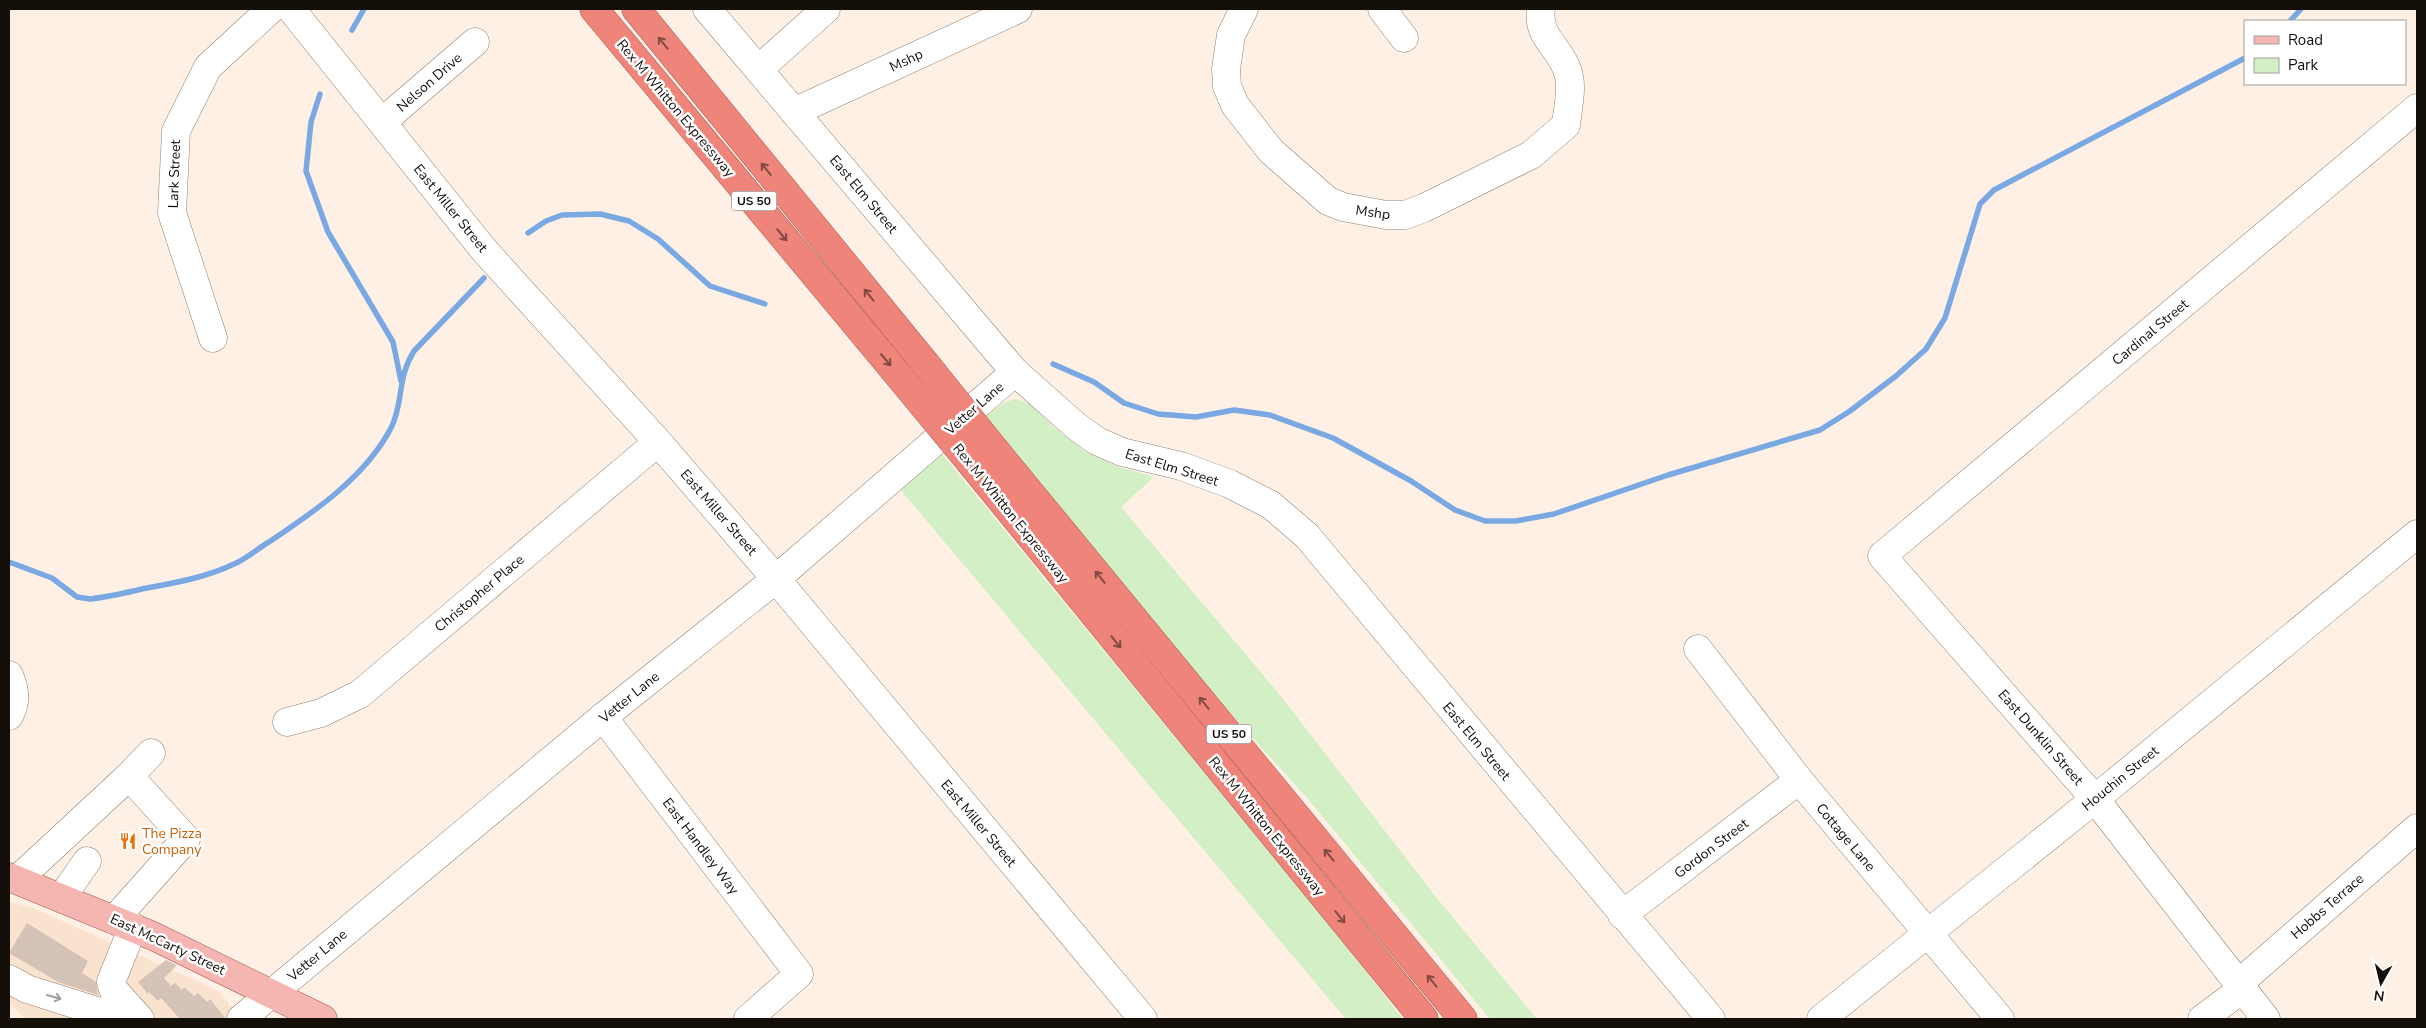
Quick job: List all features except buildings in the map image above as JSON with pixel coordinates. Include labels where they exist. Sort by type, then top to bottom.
[{"type":"highway","name":"Rex M Whitton Expressway","points":[[594,9],[914,394],[1424,1019]]},
{"type":"highway","name":"Rex M Whitton Expressway","points":[[636,9],[1462,1019]]},
{"type":"main road","name":"East McCarty Street","points":[[13,878],[124,924],[271,992],[323,1019]]},
{"type":"street","name":"Lark Street","points":[[213,338],[172,212],[176,131],[208,67],[271,9]]},
{"type":"street","name":"East Miller Street","points":[[291,9],[484,250],[658,442],[776,580],[1143,1019]]},
{"type":"street","name":"East Elm Street","points":[[706,9],[1015,372],[1076,426],[1097,441],[1122,452],[1181,466],[1230,484],[1270,505],[1307,536],[1622,915],[1711,1019]]},
{"type":"street","points":[[759,69],[826,9]]},
{"type":"street","name":"Mshp","points":[[794,112],[1018,9]]},
{"type":"street","name":"Mshp","points":[[1244,9],[1231,35],[1226,69],[1227,86],[1235,105],[1271,151],[1328,201],[1343,207],[1391,215],[1405,215],[1424,208],[1532,155],[1566,125],[1570,84],[1567,68],[1542,30],[1541,9]]},
{"type":"street","points":[[1382,9],[1404,38]]},
{"type":"street","name":"Nelson Drive","points":[[382,122],[475,42]]},
{"type":"street","name":"Cardinal Street","points":[[1882,556],[2417,108]]},
{"type":"street","name":"Vetter Lane","points":[[241,1019],[271,992],[603,717],[776,580],[1015,372]]},
{"type":"street","name":"Christopher Place","points":[[287,722],[321,713],[360,694],[658,442]]},
{"type":"street","name":"Houchin Street","points":[[1821,1019],[2095,799],[2417,534]]},
{"type":"street","name":"East Dunklin Street","points":[[1882,556],[2095,799],[2239,987],[2266,1019]]},
{"type":"street","name":"Cottage Lane","points":[[1698,649],[1799,780],[2000,1019]]},
{"type":"street","points":[[9,675],[16,692],[13,708],[9,716]]},
{"type":"street","name":"East Handley Way","points":[[603,717],[799,974],[748,1019]]},
{"type":"street","points":[[13,878],[128,776],[151,753]]},
{"type":"street","points":[[128,776],[186,838],[124,924],[111,982],[112,989],[132,1010]]},
{"type":"street","name":"Gordon Street","points":[[1622,915],[1799,780]]},
{"type":"street","name":"Hobbs Terrace","points":[[2202,1019],[2417,828]]},
{"type":"street","points":[[62,897],[87,861]]},
{"type":"street","points":[[9,979],[27,989],[100,1012],[117,1008],[132,1010]]},
{"type":"shaded area","points":[[9,902],[31,907],[219,992],[228,1002],[229,1006],[233,1006],[230,1015],[226,1019],[25,1019],[9,1003]]},
{"type":"green space","points":[[1016,399],[1031,404],[1051,425],[1085,451],[1116,466],[1154,477],[1121,507],[1280,695],[1436,897],[1537,1019],[1490,1019],[1308,799],[1212,693],[986,416],[1005,402]]},
{"type":"green space","points":[[942,454],[1322,916],[1403,1019],[1346,1019],[899,488]]},
{"type":"waterway","points":[[352,30],[364,9]]},
{"type":"waterway","points":[[2291,20],[2301,9]]},
{"type":"waterway","points":[[1053,364],[1094,382],[1124,403],[1158,414],[1196,417],[1234,410],[1270,415],[1333,438],[1411,481],[1455,510],[1485,521],[1516,521],[1554,514],[1668,475],[1820,430],[1850,411],[1896,376],[1926,349],[1945,318],[1980,204],[1994,190],[2244,59]]},
{"type":"waterway","points":[[320,94],[311,122],[306,171],[328,232],[393,342],[401,381]]},
{"type":"waterway","points":[[528,233],[546,221],[562,215],[600,214],[629,221],[658,239],[710,286],[765,304]]},
{"type":"waterway","points":[[9,562],[52,578],[77,597],[90,599],[116,595],[212,573],[243,559],[338,492],[369,461],[392,426],[396,416],[405,370],[414,351],[484,278]]},
{"type":"place","name":"The Pizza Company","points":[[128,841]]}]
